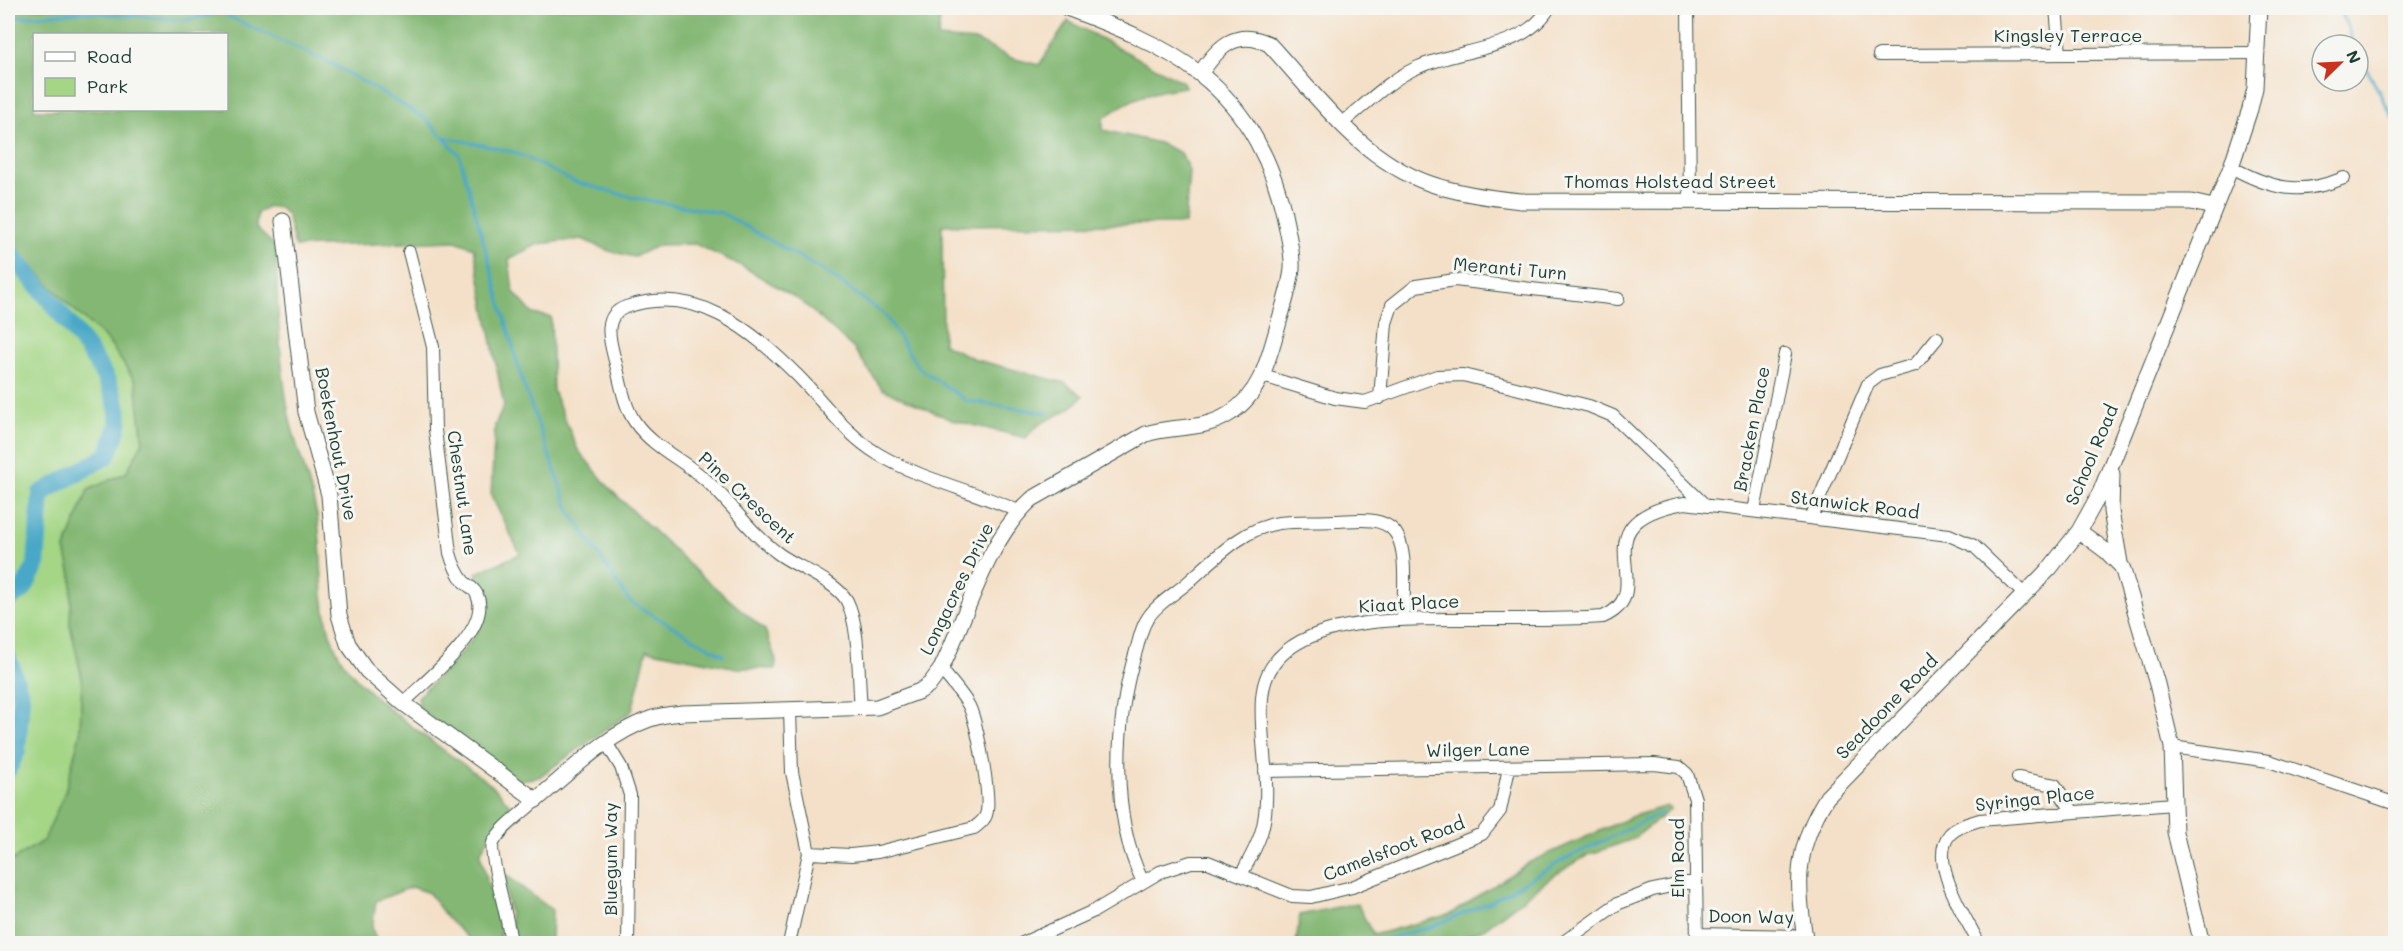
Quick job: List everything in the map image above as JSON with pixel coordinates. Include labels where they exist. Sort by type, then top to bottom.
[{"type":"street","name":"Longacres Drive","points":[[511,944],[507,912],[491,852],[493,843],[537,800],[607,744],[631,727],[652,718],[682,712],[878,707],[911,695],[930,684],[941,669],[989,561],[1018,511],[1046,489],[1146,434],[1163,429],[1210,424],[1231,413],[1249,396],[1263,376],[1286,300],[1292,269],[1284,216],[1275,180],[1254,134],[1218,90],[1200,74],[1143,40],[1067,8]]},
{"type":"street","points":[[1341,124],[1414,69],[1512,38],[1530,29],[1543,18],[1549,8]]},
{"type":"street","points":[[1688,8],[1690,201]]},
{"type":"street","points":[[2056,8],[2060,54]]},
{"type":"street","name":"School Road","points":[[2202,944],[2175,832],[2172,747],[2160,694],[2122,567],[2106,550],[2079,531],[2112,462],[2230,167],[2250,109],[2255,88],[2259,8]]},
{"type":"street","name":"Thomas Holstead Street","points":[[1200,74],[1231,41],[1242,37],[1256,37],[1269,44],[1341,124],[1384,161],[1431,184],[1460,192],[1521,201],[2190,202],[2213,207]]},
{"type":"street","name":"Kingsley Terrace","points":[[1879,55],[2257,54]]},
{"type":"street","points":[[2230,167],[2263,184],[2292,188],[2323,186],[2344,178]]},
{"type":"street","name":"Boekenhout Drive","points":[[284,221],[308,421],[329,495],[342,627],[348,644],[367,672],[403,703],[537,800]]},
{"type":"street","name":"Chestnut Lane","points":[[403,703],[471,634],[480,617],[480,605],[476,592],[455,570],[450,553],[435,430],[433,347],[410,252]]},
{"type":"street","name":"Meranti Turn","points":[[1380,398],[1386,323],[1392,305],[1416,286],[1455,280],[1618,299]]},
{"type":"street","name":"Pine Crescent","points":[[861,708],[853,626],[845,598],[834,588],[774,550],[705,480],[653,440],[634,421],[612,347],[609,328],[611,318],[621,309],[644,303],[695,304],[713,309],[747,332],[798,376],[851,434],[871,449],[908,471],[1018,511]]},
{"type":"street","points":[[1811,518],[1868,384],[1880,375],[1911,368],[1937,338]]},
{"type":"street","name":"Bracken Place","points":[[1754,511],[1785,354]]},
{"type":"street","points":[[1263,376],[1335,398],[1365,402],[1437,376],[1463,375],[1603,410],[1627,429],[1706,506]]},
{"type":"street","points":[[2112,462],[2110,510],[2122,567]]},
{"type":"street","name":"Stanwick Road","points":[[1660,509],[1685,504],[1950,535],[1964,539],[2024,594]]},
{"type":"street","name":"Kiaat Place","points":[[1241,875],[1259,840],[1264,820],[1265,771],[1262,699],[1265,677],[1276,662],[1312,636],[1334,628],[1403,620],[1603,617],[1614,612],[1626,594],[1625,541],[1628,531],[1644,515],[1660,509]]},
{"type":"street","points":[[1143,882],[1135,866],[1126,827],[1122,788],[1120,714],[1142,630],[1153,611],[1233,544],[1256,529],[1281,523],[1365,521],[1386,524],[1393,529],[1401,545],[1403,620]]},
{"type":"street","name":"Seadoone Road","points":[[1805,940],[1799,893],[1804,842],[1812,820],[1827,797],[2024,594],[2079,531]]},
{"type":"street","points":[[808,853],[852,855],[878,852],[974,828],[982,822],[987,813],[975,721],[968,704],[941,669]]},
{"type":"street","points":[[789,944],[808,853],[792,772],[790,711]]},
{"type":"street","name":"Bluegum Way","points":[[607,744],[621,767],[630,795],[628,944]]},
{"type":"street","points":[[2172,747],[2269,761],[2396,804]]},
{"type":"street","name":"Wilger Lane","points":[[1265,771],[1669,764],[1679,767],[1687,774]]},
{"type":"street","name":"Camelsfoot Road","points":[[1020,944],[1096,910],[1160,872],[1191,862],[1208,862],[1292,896],[1311,897],[1352,887],[1466,843],[1482,834],[1497,816],[1509,768]]},
{"type":"street","name":"Elm Road","points":[[1687,774],[1695,799],[1697,939]]},
{"type":"street","points":[[2018,778],[2055,785],[2073,812]]},
{"type":"street","name":"Syringa Place","points":[[1979,944],[1942,864],[1943,848],[1950,834],[1961,826],[1980,820],[2173,804]]},
{"type":"street","points":[[1561,944],[1617,904],[1653,890],[1695,881]]},
{"type":"street","name":"Doon Way","points":[[1697,939],[1805,940]]},
{"type":"green space","points":[[8,8],[941,8],[938,38],[977,41],[1011,58],[1039,65],[1068,21],[1183,82],[1185,87],[1152,93],[1131,101],[1103,119],[1103,130],[1159,143],[1181,153],[1189,171],[1185,224],[942,225],[943,344],[977,360],[1065,383],[1083,396],[1069,409],[1031,431],[1026,438],[952,420],[882,389],[854,349],[801,301],[742,266],[695,244],[659,245],[634,257],[609,251],[582,239],[538,244],[509,259],[513,291],[533,314],[551,317],[553,391],[578,450],[612,491],[698,573],[765,630],[776,660],[775,669],[737,668],[647,650],[632,711],[539,777],[520,780],[420,710],[418,697],[468,644],[482,620],[485,600],[476,573],[520,554],[491,495],[495,425],[504,406],[474,248],[456,241],[295,247],[287,215],[279,207],[267,207],[257,213],[256,228],[276,247],[279,332],[286,395],[292,428],[317,516],[324,604],[332,639],[339,655],[367,690],[494,787],[509,804],[513,816],[490,835],[480,854],[499,923],[501,943],[474,943],[447,918],[429,893],[411,887],[376,901],[372,929],[378,943],[8,943],[8,863],[44,840],[65,792],[80,734],[82,678],[70,624],[72,579],[65,549],[88,490],[126,473],[143,442],[136,382],[108,341],[67,303],[8,241]]},
{"type":"green space","points":[[8,241],[67,303],[108,341],[136,382],[143,442],[126,473],[88,490],[65,549],[72,579],[70,624],[82,678],[80,734],[65,792],[44,841],[8,863]]},
{"type":"green space","points":[[1667,806],[1671,809],[1633,839],[1588,855],[1553,876],[1485,928],[1451,943],[1296,943],[1300,915],[1357,903],[1373,935],[1451,914],[1530,862],[1633,816]]},
{"type":"green space","points":[[502,872],[552,910],[551,943],[515,943]]},
{"type":"waterway","points":[[8,18],[81,12],[187,20],[246,8]]},
{"type":"waterway","points":[[2340,8],[2349,33]]},
{"type":"waterway","points":[[221,13],[334,65],[425,118],[459,154],[523,383],[569,510],[630,602],[723,655]]},
{"type":"waterway","points":[[2370,75],[2396,123]]},
{"type":"waterway","points":[[445,137],[514,152],[575,182],[635,198],[722,213],[829,274],[885,315],[918,367],[967,401],[1048,413]]},
{"type":"waterway","points":[[8,250],[57,309],[94,359],[108,383],[117,406],[118,425],[107,456],[41,493],[36,565],[23,590],[8,599]]},
{"type":"waterway","points":[[8,658],[21,697],[17,751],[8,769]]},
{"type":"waterway","points":[[1365,944],[1431,927],[1490,902],[1565,859],[1661,813]]}]
